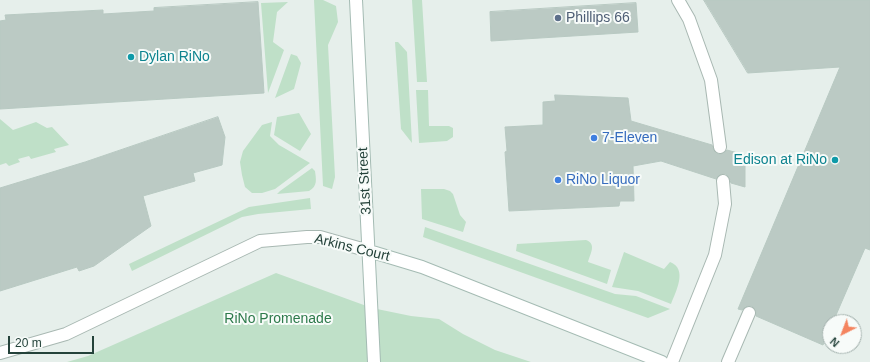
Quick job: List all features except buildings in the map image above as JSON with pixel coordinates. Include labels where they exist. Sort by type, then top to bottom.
[{"type":"street","name":"31st Street","points":[[356,0],[374,362]]},
{"type":"street","points":[[678,0],[689,19],[711,80],[720,147]]},
{"type":"street","points":[[672,362],[715,255],[725,204],[723,181]]},
{"type":"street","name":"Arkins Court","points":[[0,353],[66,334],[260,241],[320,237],[422,266],[662,362]]},
{"type":"street","points":[[728,362],[749,313]]},
{"type":"green space","points":[[314,0],[323,0],[336,6],[338,22],[328,45],[335,177],[332,189],[323,186]]},
{"type":"green space","points":[[412,0],[422,0],[427,82],[417,82]]},
{"type":"green space","points":[[288,2],[277,12],[273,42],[284,50],[268,93],[261,3]]},
{"type":"green space","points":[[395,42],[398,42],[407,52],[412,143],[401,129]]},
{"type":"green space","points":[[291,54],[297,56],[301,63],[294,89],[275,98]]},
{"type":"green space","points":[[416,90],[428,90],[429,126],[449,126],[453,128],[453,137],[447,141],[419,143]]},
{"type":"green space","points":[[299,113],[311,134],[300,151],[274,135],[277,117]]},
{"type":"green space","points":[[0,119],[13,130],[36,122],[47,128],[52,127],[69,145],[54,149],[56,152],[31,159],[29,156],[18,159],[20,162],[9,166],[6,163],[0,165]]},
{"type":"green space","points":[[272,122],[270,136],[279,145],[310,163],[275,189],[262,193],[252,193],[245,187],[242,175],[240,162],[243,151],[262,125]]},
{"type":"green space","points":[[312,168],[315,171],[316,180],[312,189],[309,191],[277,194],[280,191]]},
{"type":"green space","points":[[421,189],[444,189],[453,194],[460,215],[466,222],[463,232],[422,219]]},
{"type":"green space","points":[[310,198],[311,209],[242,217],[132,271],[129,264],[249,207]]},
{"type":"green space","points":[[425,227],[615,294],[636,296],[670,309],[648,318],[423,237]]},
{"type":"green space","points":[[586,240],[592,247],[588,262],[611,270],[607,284],[516,251],[517,244]]},
{"type":"green space","points":[[624,252],[664,269],[670,262],[675,265],[680,275],[678,287],[671,304],[638,291],[612,287]]},
{"type":"green space","name":"RiNo Promenade","points":[[276,273],[372,308],[411,316],[439,319],[463,334],[495,350],[531,362],[67,362],[88,356]]},
{"type":"place","name":"Phillips 66","points":[[558,18]]},
{"type":"place","name":"Dylan RiNo","points":[[131,57]]},
{"type":"place","name":"7-Eleven","points":[[594,138]]},
{"type":"place","name":"Edison at RiNo","points":[[835,160]]},
{"type":"place","name":"RiNo Liquor","points":[[558,180]]}]
